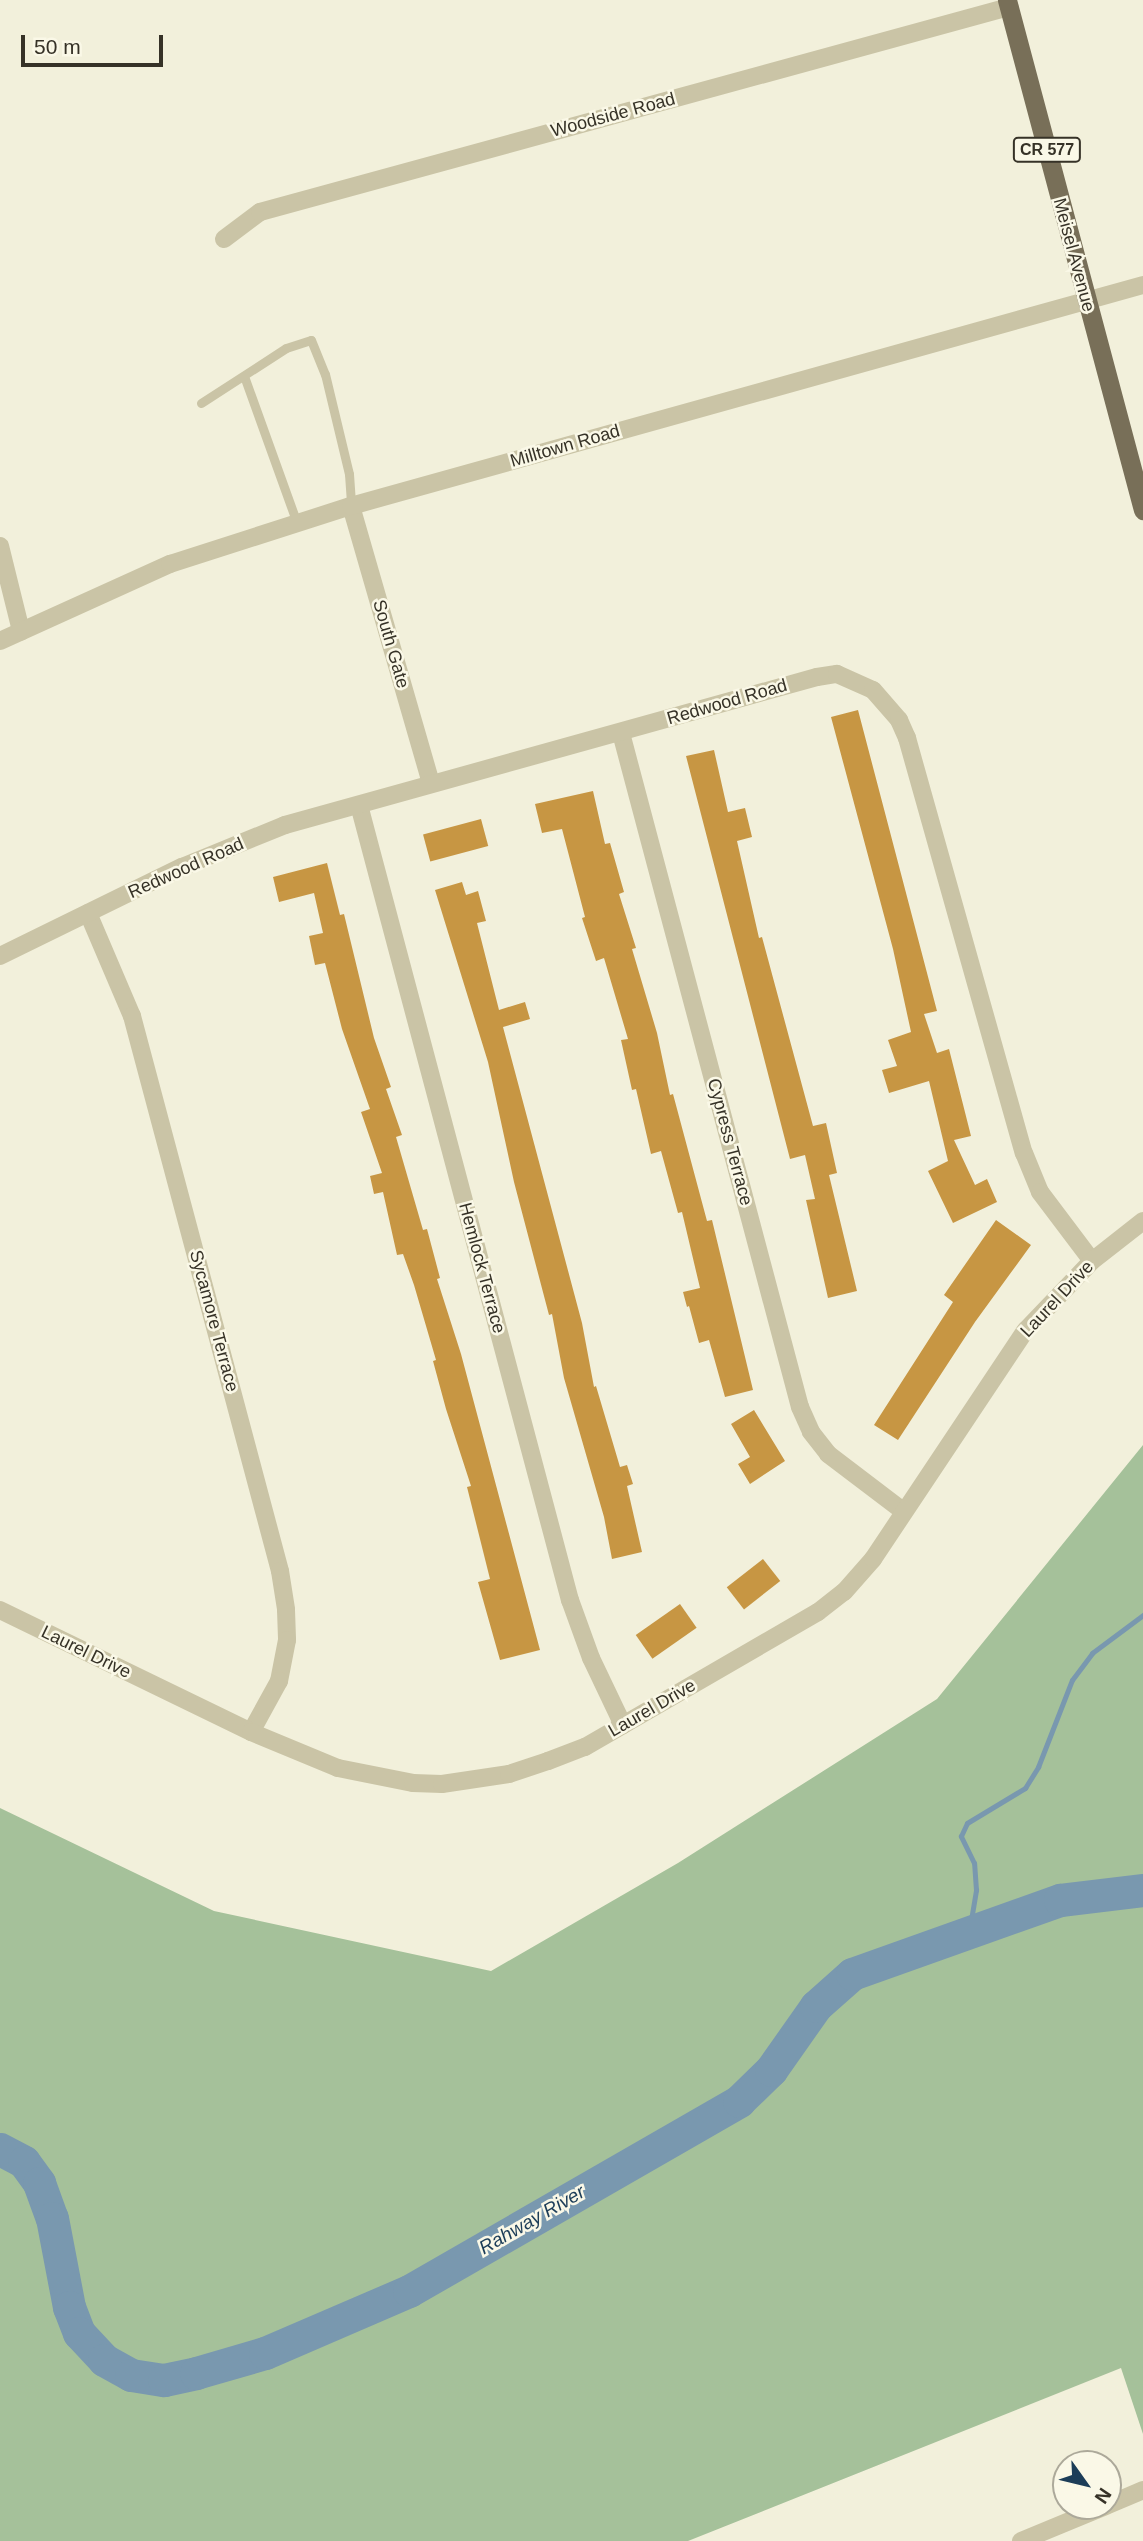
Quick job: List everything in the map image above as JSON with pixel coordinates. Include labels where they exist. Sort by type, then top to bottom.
[{"type":"main road","name":"Meisel Avenue","points":[[1008,4],[1143,510]]},
{"type":"street","name":"Woodside Road","points":[[224,239],[260,212],[1008,4]]},
{"type":"street","name":"Milltown Road","points":[[0,642],[170,564],[351,506],[1143,285]]},
{"type":"street","name":"South Gate","points":[[351,506],[431,783]]},
{"type":"street","points":[[0,546],[21,631]]},
{"type":"street","name":"Redwood Road","points":[[0,957],[181,867],[285,825],[817,677],[837,674],[856,680],[888,704],[907,738],[1024,1153],[1040,1192],[1092,1261]]},
{"type":"street","name":"Cypress Terrace","points":[[621,733],[800,1407],[811,1432],[828,1454],[903,1511]]},
{"type":"street","name":"Hemlock Terrace","points":[[359,805],[570,1600],[591,1658],[623,1725]]},
{"type":"street","name":"Sycamore Terrace","points":[[88,913],[113,965],[132,1016],[280,1571],[287,1640],[279,1681],[251,1732]]},
{"type":"street","name":"Laurel Drive","points":[[0,1610],[251,1732],[338,1768],[413,1783],[442,1784],[509,1774],[585,1746],[818,1612],[844,1592],[873,1559],[1026,1330],[1092,1261],[1143,1221]]},
{"type":"street","points":[[1122,2499],[1143,2490]]},
{"type":"street","points":[[1021,2541],[1057,2534],[1082,2520]]},
{"type":"lane","points":[[201,403],[286,348],[312,340],[325,374],[349,474],[351,506]]},
{"type":"lane","points":[[244,376],[298,523]]},
{"type":"green space","points":[[1143,1445],[1143,2434],[1121,2368],[688,2541],[0,2541],[0,1808],[214,1911],[491,1971],[678,1863],[937,1699]]},
{"type":"building","points":[[858,710],[937,1011],[924,1014],[937,1053],[949,1049],[971,1136],[954,1140],[975,1185],[987,1179],[997,1202],[953,1223],[928,1171],[948,1161],[929,1081],[889,1093],[882,1070],[897,1066],[888,1040],[911,1032],[893,949],[831,717]]},
{"type":"building","points":[[714,750],[728,812],[745,808],[752,837],[737,841],[759,938],[762,937],[813,1126],[826,1123],[837,1173],[829,1175],[857,1291],[828,1298],[806,1200],[815,1199],[805,1155],[790,1159],[686,756]]},
{"type":"building","points":[[593,791],[605,844],[610,843],[624,892],[619,894],[636,948],[632,949],[657,1033],[670,1095],[673,1094],[707,1221],[712,1220],[753,1390],[725,1397],[709,1340],[699,1343],[689,1306],[687,1307],[683,1292],[700,1288],[682,1212],[678,1213],[661,1151],[651,1154],[621,1040],[628,1039],[604,958],[596,961],[582,918],[585,917],[562,829],[542,833],[535,804]]},
{"type":"building","points":[[481,819],[488,846],[430,862],[423,835]]},
{"type":"building","points":[[327,863],[340,915],[344,914],[374,1038],[391,1087],[386,1089],[402,1135],[396,1137],[423,1230],[427,1229],[440,1278],[437,1279],[461,1354],[540,1650],[500,1660],[478,1582],[490,1579],[467,1487],[471,1486],[446,1409],[433,1361],[436,1360],[414,1285],[403,1254],[397,1255],[383,1192],[374,1194],[370,1176],[382,1173],[361,1112],[370,1109],[342,1029],[325,963],[315,965],[309,936],[323,933],[314,893],[279,902],[273,877]]},
{"type":"building","points":[[462,882],[466,895],[478,891],[486,921],[477,923],[499,1010],[525,1002],[530,1019],[503,1027],[582,1323],[594,1387],[596,1386],[620,1467],[627,1465],[633,1484],[627,1486],[642,1552],[612,1559],[604,1517],[564,1378],[552,1314],[549,1315],[514,1182],[488,1062],[435,890]]},
{"type":"building","points":[[996,1220],[1031,1245],[975,1322],[898,1440],[874,1425],[953,1302],[944,1295]]},
{"type":"building","points":[[754,1410],[785,1461],[750,1484],[738,1464],[750,1457],[731,1424]]},
{"type":"building","points":[[763,1559],[780,1581],[744,1609],[727,1587]]},
{"type":"building","points":[[680,1604],[697,1628],[652,1659],[636,1635]]},
{"type":"waterway","points":[[969,1932],[976,1890],[974,1863],[961,1836],[967,1823],[1025,1788],[1038,1767],[1072,1680],[1092,1653],[1143,1615]]},
{"type":"waterway","name":"Rahway River","points":[[0,2149],[24,2162],[39,2183],[52,2218],[69,2307],[79,2333],[104,2360],[131,2375],[164,2380],[196,2373],[265,2353],[409,2291],[739,2101],[771,2070],[816,2006],[852,1974],[1060,1900],[1143,1890]]}]
